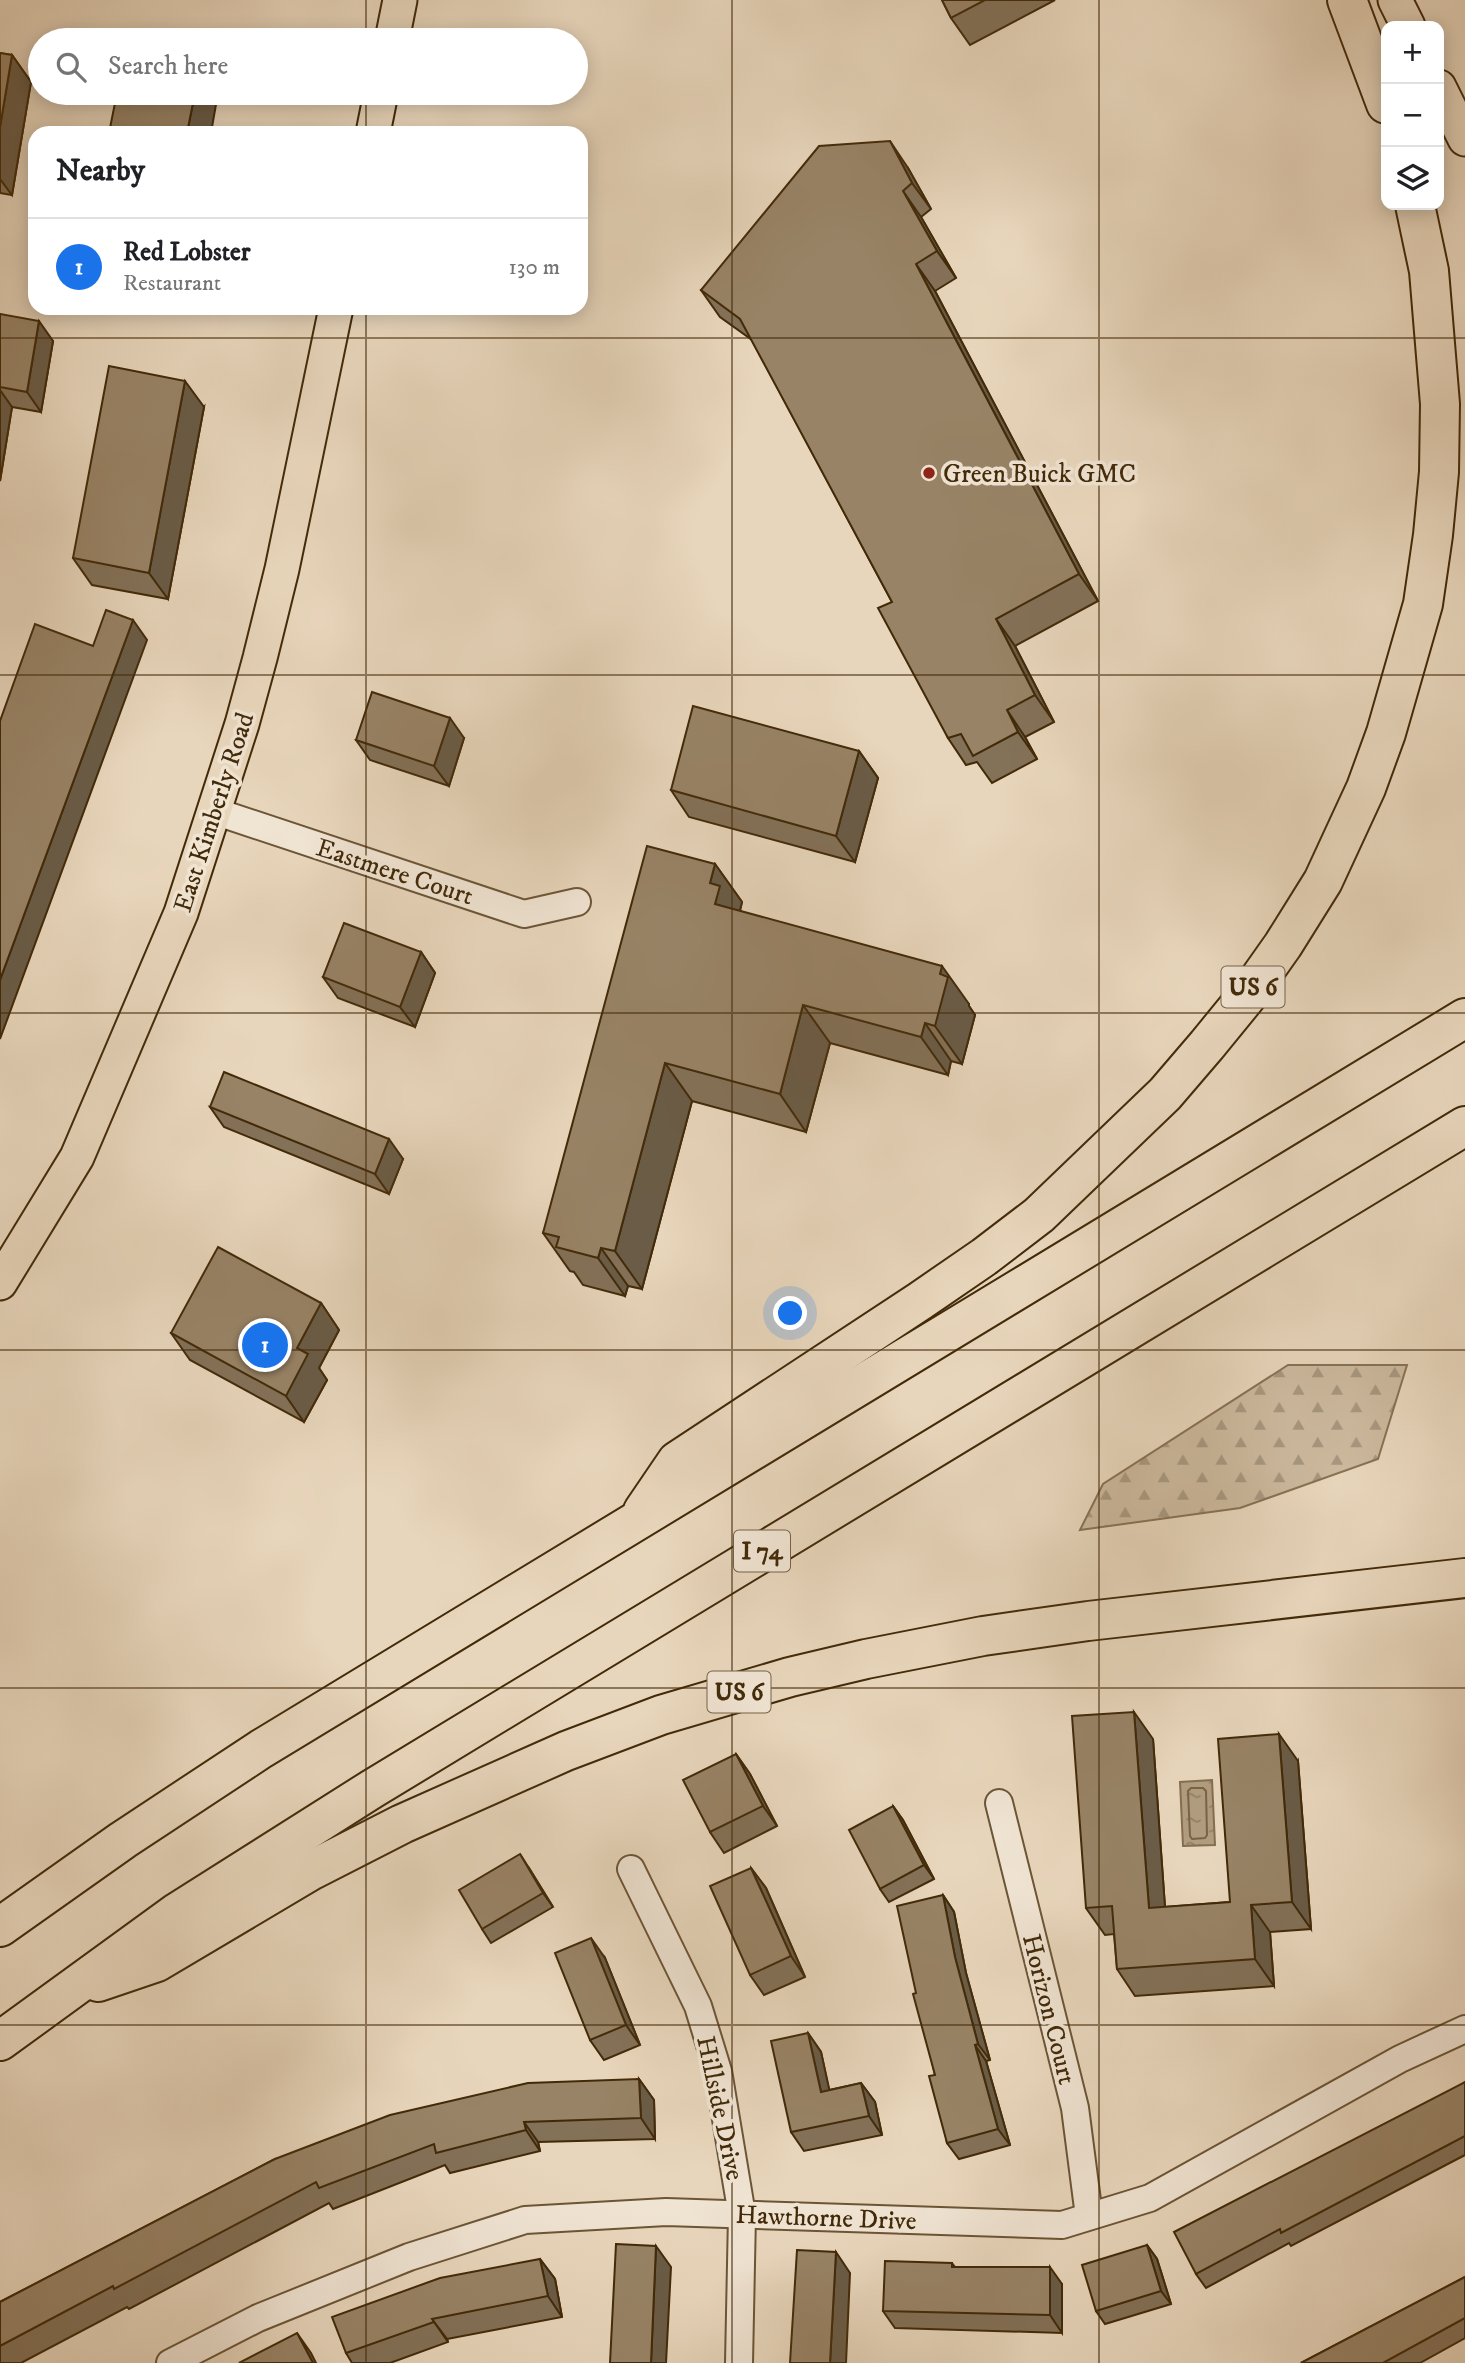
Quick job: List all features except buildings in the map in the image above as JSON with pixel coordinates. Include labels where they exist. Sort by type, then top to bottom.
[{"type":"highway","points":[[1347,0],[1381,91]]},
{"type":"highway","name":"US 6","points":[[636,1521],[677,1461],[984,1257],[1039,1215],[1165,1094],[1207,1045],[1283,946],[1323,881],[1366,788],[1386,733],[1423,604],[1433,535],[1439,472],[1440,404],[1430,271],[1416,210]]},
{"type":"highway","points":[[0,1927],[123,1840],[261,1749],[522,1593],[636,1521],[1465,1018]]},
{"type":"highway","name":"I 74","points":[[0,2041],[176,1913],[372,1789],[1465,1126]]},
{"type":"highway","name":"US 6","points":[[69,1991],[158,1962],[312,1871],[477,1789],[637,1724],[713,1699],[866,1658],[983,1636],[1465,1578]]},
{"type":"main road","points":[[394,28],[400,0]]},
{"type":"main road","points":[[1395,0],[1406,21]]},
{"type":"main road","points":[[1444,97],[1465,139]]},
{"type":"main road","points":[[374,126],[379,105]]},
{"type":"main road","name":"East Kimberly Road","points":[[0,1283],[77,1157],[176,925],[242,724],[282,569],[335,315]]},
{"type":"street","name":"Eastmere Court","points":[[214,811],[524,914],[577,902]]},
{"type":"street","name":"Horizon Court","points":[[999,1803],[1075,2108],[1089,2216]]},
{"type":"street","name":"Hillside Drive","points":[[631,1868],[698,2006],[714,2058],[742,2215],[739,2363]]},
{"type":"street","name":"Hawthorne Drive","points":[[170,2363],[258,2318],[409,2257],[525,2220],[666,2212],[1062,2225],[1150,2198],[1400,2059],[1465,2029]]},
{"type":"green space","points":[[1288,1365],[1407,1365],[1378,1459],[1240,1508],[1080,1530],[1103,1484]]},
{"type":"water","points":[[1212,1780],[1215,1845],[1183,1846],[1180,1782]]},
{"type":"place","name":"Green Buick GMC","points":[[929,473]]},
{"type":"place","name":"Red Lobster","points":[[265,1345]]}]
